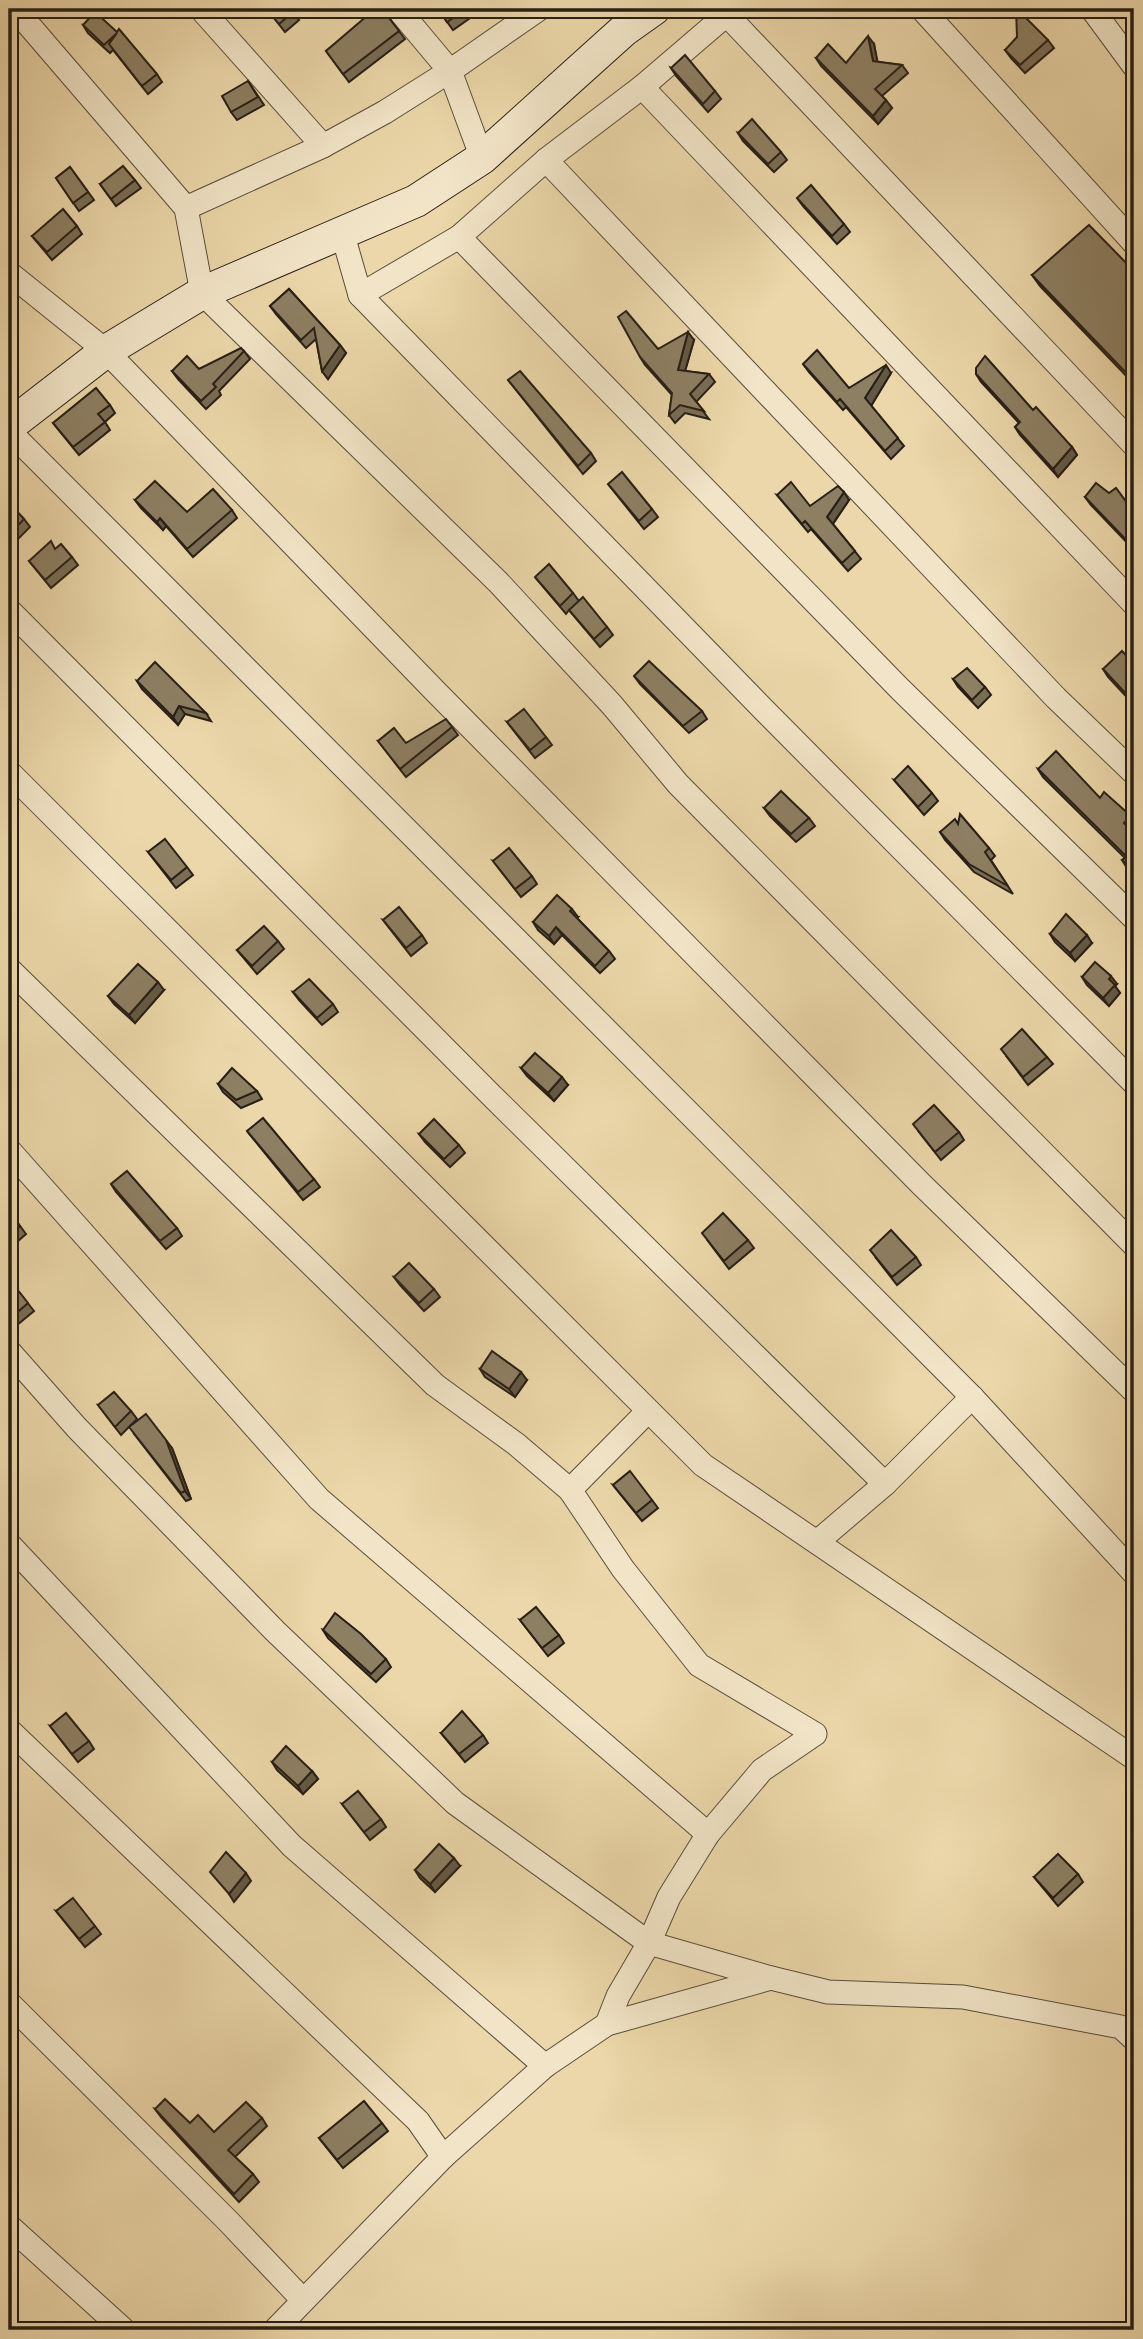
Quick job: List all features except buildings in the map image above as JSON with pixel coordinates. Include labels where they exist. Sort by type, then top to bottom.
[{"type":"street","points":[[15,9],[186,208],[202,293],[498,582],[611,705],[678,784],[1134,1245]]},
{"type":"street","points":[[201,9],[323,146]]},
{"type":"street","points":[[398,9],[450,71],[482,158]]},
{"type":"street","points":[[186,208],[323,146],[450,71],[540,9]]},
{"type":"street","points":[[654,9],[623,31],[482,158],[416,201],[202,293],[106,351],[9,428],[972,1397],[1134,1573]]},
{"type":"street","points":[[922,9],[1134,243]]},
{"type":"street","points":[[1092,9],[1134,66]]},
{"type":"street","points":[[360,295],[459,237],[546,160],[642,87],[730,11],[1134,446]]},
{"type":"street","points":[[642,87],[1134,604]]},
{"type":"street","points":[[546,160],[1056,698],[1134,773]]},
{"type":"street","points":[[342,232],[360,295],[773,720],[1134,1083]]},
{"type":"street","points":[[459,237],[900,689],[1134,918]]},
{"type":"street","points":[[9,273],[106,351],[436,692],[922,1185],[1134,1391]]},
{"type":"street","points":[[9,610],[481,1085],[885,1484]]},
{"type":"street","points":[[9,772],[703,1465],[1134,1758]]},
{"type":"street","points":[[9,969],[435,1385],[516,1444],[570,1490],[623,1569],[699,1665],[814,1734],[762,1770],[708,1834],[669,1897],[649,1943],[618,1996],[607,2024]]},
{"type":"street","points":[[9,1150],[319,1499],[708,1834]]},
{"type":"street","points":[[9,1352],[77,1428],[275,1631],[456,1803],[649,1943],[828,1992],[963,1997],[1121,2027],[1134,2039]]},
{"type":"street","points":[[817,1542],[885,1484],[972,1397]]},
{"type":"street","points":[[570,1490],[648,1411]]},
{"type":"street","points":[[9,1544],[292,1846],[545,2066]]},
{"type":"street","points":[[9,1730],[418,2121],[443,2157]]},
{"type":"street","points":[[275,2330],[443,2157],[545,2066],[607,2024],[771,1978]]},
{"type":"street","points":[[9,2003],[228,2221],[303,2300]]},
{"type":"street","points":[[9,2226],[124,2330]]}]
